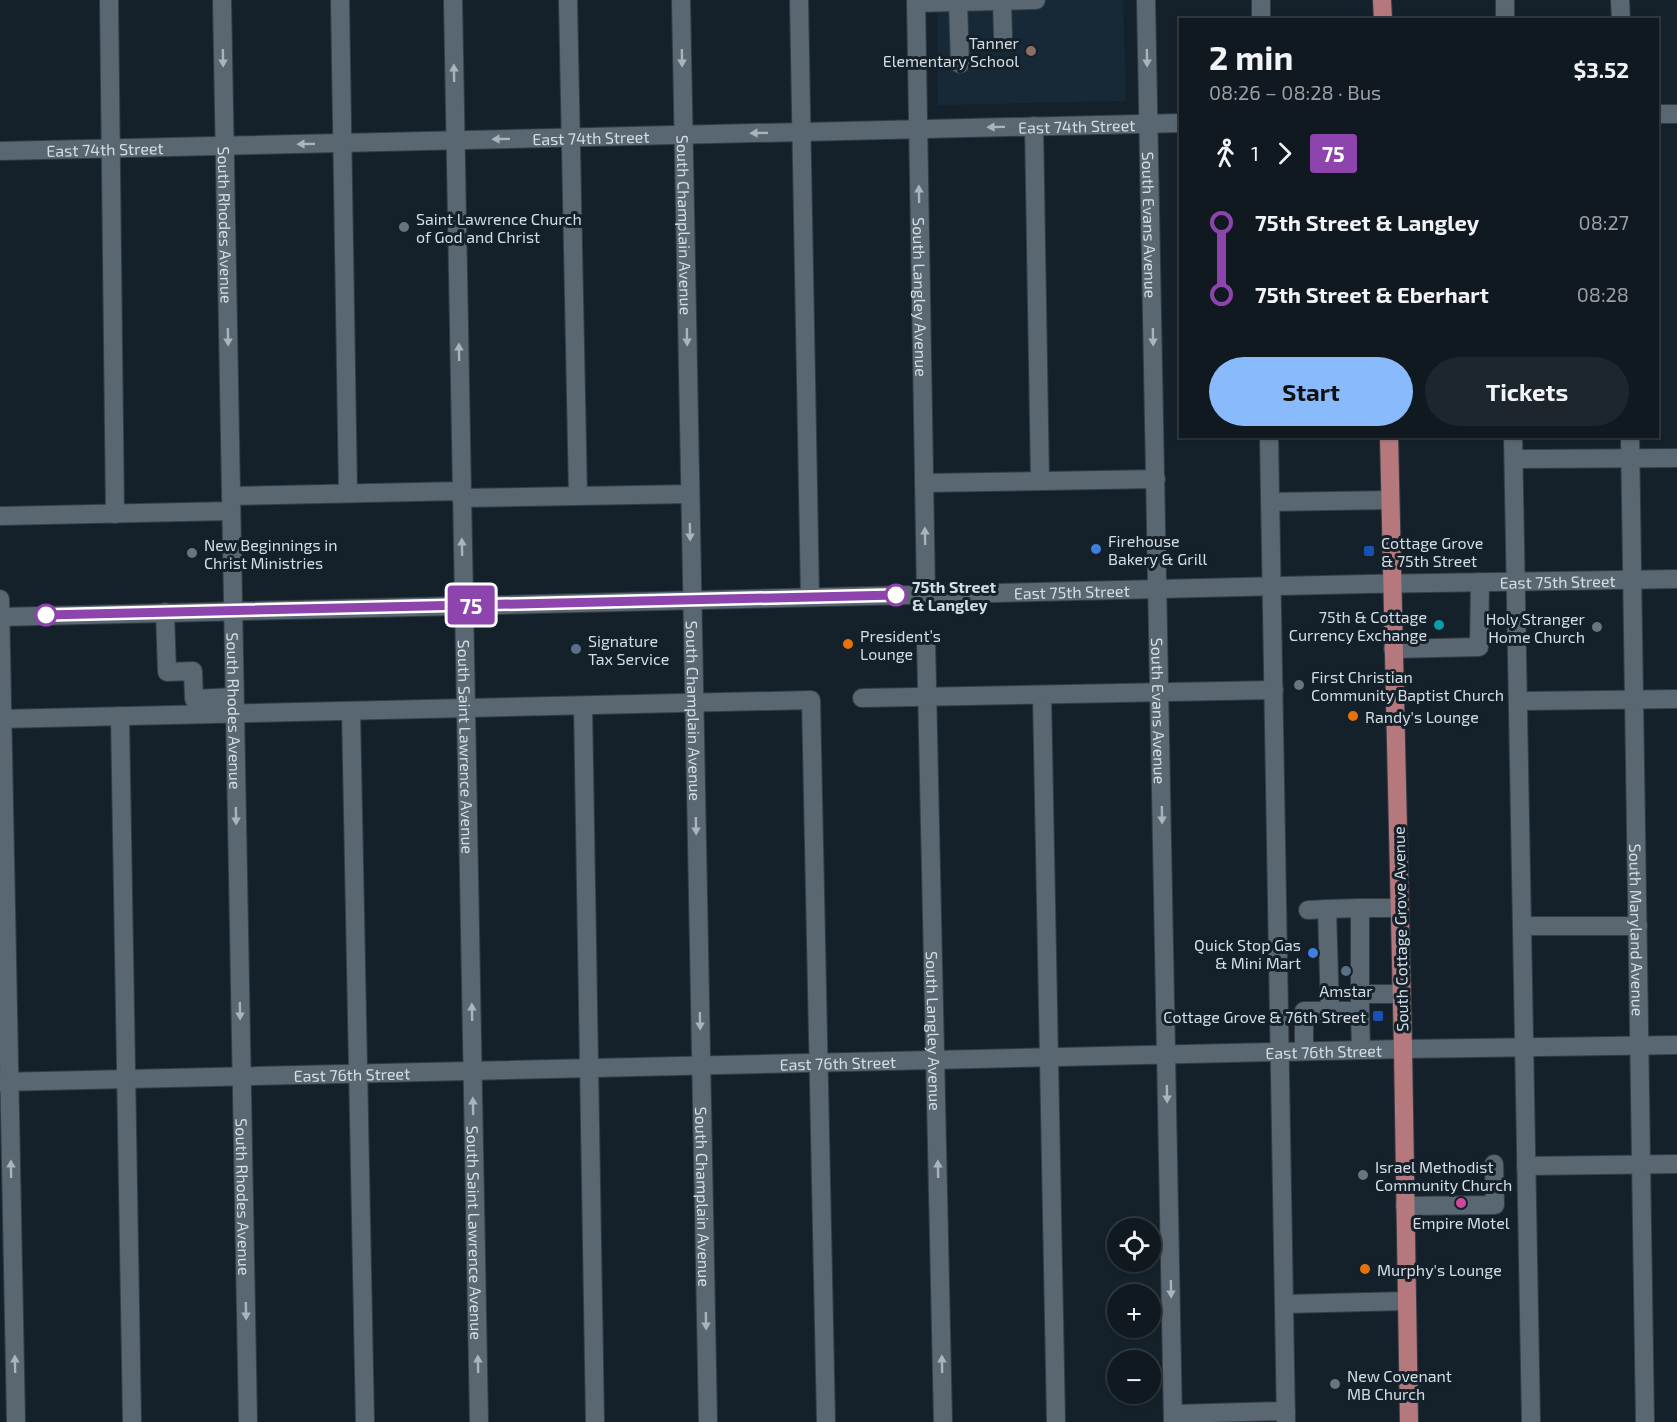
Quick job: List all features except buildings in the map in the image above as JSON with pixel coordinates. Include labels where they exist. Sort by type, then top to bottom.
[{"type":"main road","points":[[1382,0],[1383,18]]},
{"type":"main road","name":"South Cottage Grove Avenue","points":[[1389,438],[1409,1422]]},
{"type":"street","points":[[109,0],[115,514]]},
{"type":"street","name":"South Rhodes Avenue","points":[[222,0],[248,1422]]},
{"type":"street","points":[[340,0],[348,493]]},
{"type":"street","name":"South Saint Lawrence Avenue","points":[[453,0],[479,1422]]},
{"type":"street","points":[[568,0],[578,495]]},
{"type":"street","name":"South Champlain Avenue","points":[[681,0],[708,1422]]},
{"type":"street","points":[[799,0],[810,597]]},
{"type":"street","points":[[916,1],[1036,0]]},
{"type":"street","name":"South Evans Avenue","points":[[1146,0],[1173,1418]]},
{"type":"street","points":[[1261,0],[1261,18]]},
{"type":"street","points":[[1505,0],[1505,18]]},
{"type":"street","points":[[1620,0],[1620,18]]},
{"type":"street","name":"South Langley Avenue","points":[[916,1],[926,594]]},
{"type":"street","points":[[1002,1],[1003,36]]},
{"type":"street","points":[[958,2],[960,63]]},
{"type":"street","points":[[1659,114],[1677,114]]},
{"type":"street","name":"East 74th Street","points":[[0,151],[1179,123]]},
{"type":"street","points":[[1034,126],[1040,481]]},
{"type":"street","points":[[1173,1418],[1286,1417],[1269,438]]},
{"type":"street","points":[[1513,438],[1531,1422]]},
{"type":"street","name":"South Maryland Avenue","points":[[1630,438],[1645,1422]]},
{"type":"street","points":[[1514,459],[1677,458]]},
{"type":"street","points":[[924,483],[1156,479]]},
{"type":"street","points":[[0,516],[115,514],[348,493],[690,494]]},
{"type":"street","points":[[1270,502],[1390,500]]},
{"type":"street","name":"East 75th Street","points":[[0,617],[1392,583],[1677,579]]},
{"type":"street","points":[[1393,649],[1479,647],[1480,582]]},
{"type":"street","points":[[0,599],[5,1082],[16,1422]]},
{"type":"street","points":[[165,612],[167,672],[193,671],[194,699],[234,705],[351,711],[811,700],[826,1422]]},
{"type":"street","name":"South Langley Avenue","points":[[926,640],[943,1422]]},
{"type":"street","points":[[862,698],[1274,690]]},
{"type":"street","points":[[1042,695],[1056,1422]]},
{"type":"street","points":[[1518,701],[1677,699]]},
{"type":"street","points":[[1,719],[120,716],[234,705]]},
{"type":"street","points":[[583,706],[595,1422]]},
{"type":"street","points":[[351,711],[365,1422]]},
{"type":"street","points":[[120,716],[132,1422]]},
{"type":"street","points":[[1360,908],[1361,1050]]},
{"type":"street","points":[[1308,910],[1400,908]]},
{"type":"street","points":[[1327,909],[1330,1011]]},
{"type":"street","points":[[1522,926],[1638,926]]},
{"type":"street","points":[[1304,1051],[1304,1011],[1330,1011],[1402,994]]},
{"type":"street","name":"East 76th Street","points":[[5,1082],[1403,1048],[1677,1045]]},
{"type":"street","points":[[1405,1206],[1495,1205],[1494,1164]]},
{"type":"street","points":[[1526,1166],[1677,1164]]},
{"type":"street","points":[[1285,1304],[1407,1301]]},
{"type":"shaded area","name":"Tanner Elementary School","points":[[937,0],[1123,0],[1126,101],[938,105]]},
{"type":"bus line","name":"75","points":[[46,615],[896,595]]},
{"type":"place","name":"Tanner Elementary School","points":[[1031,51]]},
{"type":"place","name":"Saint Lawrence Church of God and Christ","points":[[404,227]]},
{"type":"place","name":"Firehouse Bakery & Grill","points":[[1096,549]]},
{"type":"place","name":"Cottage Grove & 75th Street","points":[[1369,551]]},
{"type":"place","name":"New Beginnings in Christ Ministries","points":[[192,553]]},
{"type":"place","name":"75th Street & Langley","points":[[896,595]]},
{"type":"place","name":"75th & Cottage Currency Exchange","points":[[1439,625]]},
{"type":"place","name":"Holy Stranger Home Church","points":[[1597,627]]},
{"type":"place","name":"President’s Lounge","points":[[848,644]]},
{"type":"place","name":"Signature Tax Service","points":[[576,649]]},
{"type":"place","name":"First Christian Community Baptist Church","points":[[1299,685]]},
{"type":"place","name":"Randy's Lounge","points":[[1353,716]]},
{"type":"place","name":"Quick Stop Gas & Mini Mart","points":[[1313,953]]},
{"type":"place","name":"Amstar","points":[[1346,971]]},
{"type":"place","name":"Cottage Grove & 76th Street","points":[[1378,1016]]},
{"type":"place","name":"Israel Methodist Community Church","points":[[1363,1175]]},
{"type":"place","name":"Empire Motel","points":[[1461,1203]]},
{"type":"place","name":"Murphy's Lounge","points":[[1365,1269]]},
{"type":"place","name":"New Covenant MB Church","points":[[1335,1384]]}]
